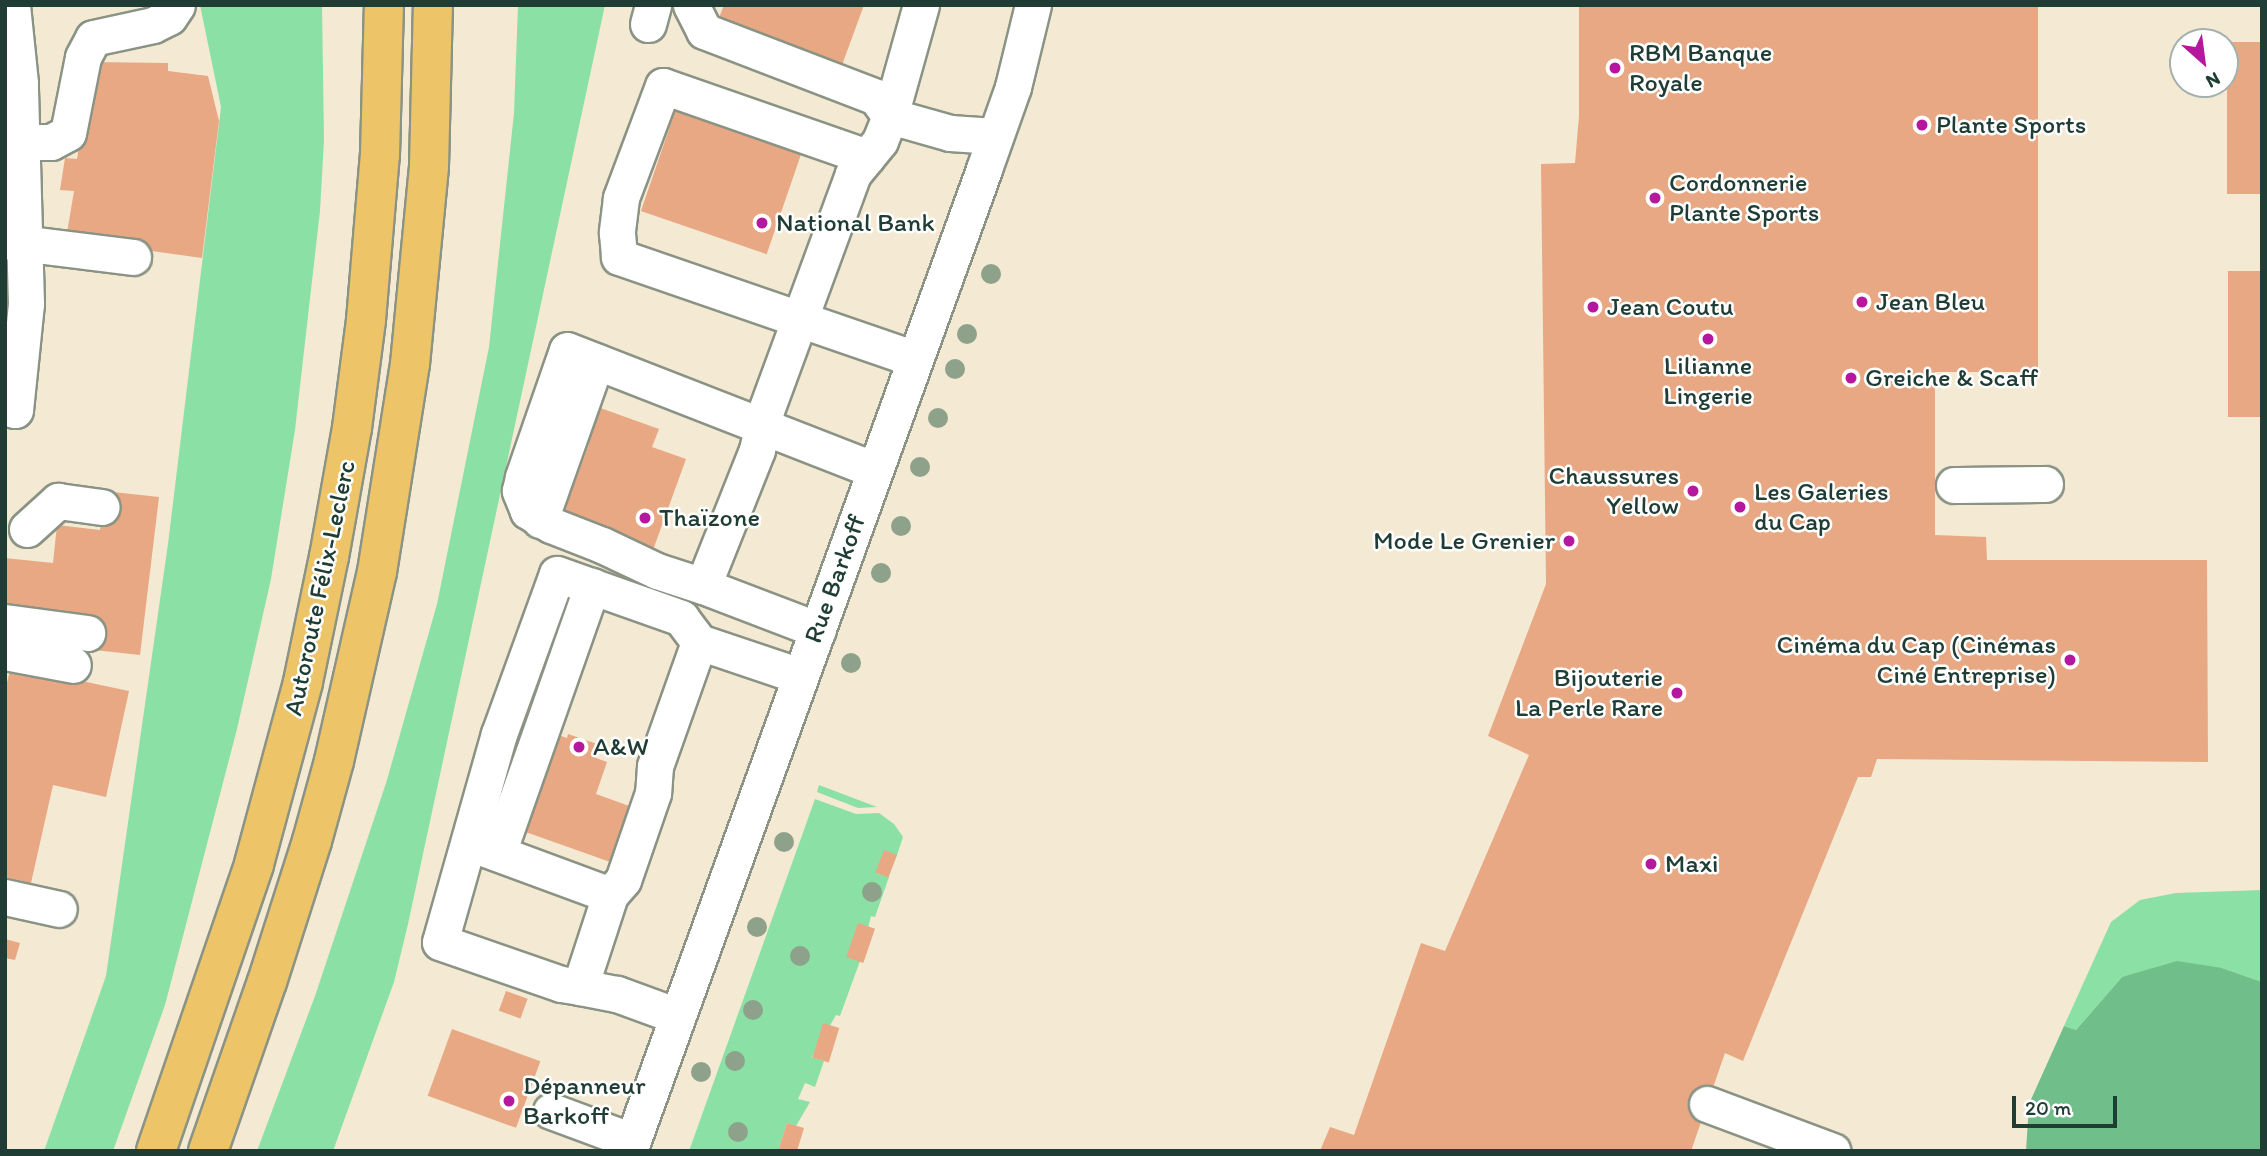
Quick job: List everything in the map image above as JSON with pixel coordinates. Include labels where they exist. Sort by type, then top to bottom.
[{"type":"highway","points":[[360,5],[380,155]]},
{"type":"highway","name":"Autoroute Félix-Leclerc","points":[[156,1151],[240,909],[303,682],[352,428],[366,320],[380,155],[384,5]]},
{"type":"highway","name":"Autoroute Félix-Leclerc","points":[[208,1151],[291,910],[334,761],[385,528],[413,337],[429,166],[433,5]]},
{"type":"highway","points":[[413,337],[459,5]]},
{"type":"street","points":[[5,408],[15,410],[26,304],[15,242],[22,142],[12,5]]},
{"type":"street","points":[[22,142],[51,142],[68,133],[83,57],[93,37],[153,25],[169,17],[177,5]]},
{"type":"street","points":[[691,5],[704,31],[876,97],[890,116],[950,133],[995,136]]},
{"type":"street","points":[[703,586],[757,450],[800,317],[853,174],[880,141],[890,116],[921,5]]},
{"type":"street","name":"Rue Barkoff","points":[[631,1146],[1013,87],[1033,5]]},
{"type":"street","points":[[867,157],[663,86],[621,198],[617,233],[619,257],[800,317],[915,359]]},
{"type":"street","points":[[15,242],[134,257]]},
{"type":"street","points":[[818,630],[657,571],[540,520],[581,356],[762,429],[874,470]]},
{"type":"street","points":[[1954,485],[2045,484]]},
{"type":"street","points":[[29,531],[58,502],[102,507]]},
{"type":"street","points":[[677,1016],[617,994],[561,984],[440,942],[483,848],[592,586],[681,618],[699,642],[800,676]]},
{"type":"street","points":[[5,622],[87,633]]},
{"type":"street","points":[[580,987],[610,895],[623,880],[653,793],[655,766],[699,642]]},
{"type":"street","points":[[5,652],[73,665]]},
{"type":"street","points":[[483,848],[610,895]]},
{"type":"street","points":[[5,897],[59,909]]},
{"type":"street","points":[[1707,1104],[1833,1151]]},
{"type":"street","points":[[551,1111],[631,1146]]},
{"type":"green space","points":[[200,5],[322,5],[324,140],[320,211],[295,430],[271,579],[237,729],[165,1005],[113,1151],[44,1151],[106,976],[168,544],[221,107]]},
{"type":"green space","points":[[518,5],[605,5],[408,924],[394,982],[333,1151],[257,1151],[315,996],[387,780],[437,604],[489,347],[514,113]]},
{"type":"green space","points":[[819,785],[877,807],[858,808],[817,792]]},
{"type":"green space","points":[[815,799],[856,814],[879,813],[894,824],[903,837],[897,855],[877,873],[889,877],[875,917],[871,916],[860,961],[840,1016],[836,1015],[812,1057],[824,1061],[815,1087],[805,1083],[798,1099],[810,1102],[796,1126],[787,1123],[778,1151],[689,1151]]},
{"type":"green space","points":[[2262,890],[2262,982],[2222,968],[2122,977],[2076,1030],[2064,1026],[2111,922],[2140,900],[2176,893]]},
{"type":"green space","points":[[2177,961],[2222,968],[2262,982],[2262,1151],[2026,1151],[2029,1104],[2064,1026],[2076,1030],[2122,977]]},
{"type":"building","points":[[724,5],[864,5],[838,76],[714,31]]},
{"type":"building","name":"Les Galeries du Cap","points":[[1579,5],[2038,5],[2038,372],[1935,372],[1935,535],[1986,537],[1987,560],[2207,560],[2208,762],[1877,759],[1871,777],[1858,777],[1743,1061],[1725,1053],[1691,1151],[1320,1151],[1330,1127],[1354,1135],[1421,943],[1445,951],[1529,755],[1488,736],[1546,584],[1541,164],[1575,163],[1579,116]]},
{"type":"building","points":[[2239,42],[2262,42],[2262,194],[2227,194],[2227,98],[2239,98]]},
{"type":"building","points":[[93,62],[168,63],[168,71],[208,76],[219,121],[202,258],[66,239],[74,191],[60,190],[65,158],[77,159]]},
{"type":"building","points":[[677,106],[803,149],[767,254],[641,211]]},
{"type":"building","points":[[2228,271],[2262,271],[2262,417],[2228,417]]},
{"type":"building","points":[[592,405],[659,429],[652,447],[686,459],[653,550],[562,517],[589,444],[579,440]]},
{"type":"building","points":[[104,491],[159,497],[140,655],[85,649],[5,608],[5,558],[53,563],[57,525],[100,530]]},
{"type":"building","points":[[11,666],[129,691],[106,797],[53,785],[31,883],[5,877],[5,691]]},
{"type":"building","points":[[568,734],[600,745],[596,758],[607,762],[596,794],[632,807],[613,863],[520,830],[558,735],[567,738]]},
{"type":"building","points":[[884,850],[897,855],[888,877],[875,872]]},
{"type":"building","points":[[858,923],[875,929],[863,963],[846,957]]},
{"type":"building","points":[[5,939],[20,943],[15,960],[5,958]]},
{"type":"building","points":[[506,991],[528,999],[520,1019],[499,1011]]},
{"type":"building","points":[[823,1023],[839,1028],[829,1062],[812,1057]]},
{"type":"building","points":[[452,1029],[540,1061],[516,1128],[428,1096]]},
{"type":"building","points":[[787,1123],[804,1128],[797,1151],[778,1151]]},
{"type":"place","name":"RBM Banque Royale","points":[[1615,68]]},
{"type":"place","name":"Plante Sports","points":[[1922,125]]},
{"type":"place","name":"Cordonnerie Plante Sports","points":[[1655,198]]},
{"type":"place","name":"National Bank","points":[[762,223]]},
{"type":"place","name":"Jean Bleu","points":[[1862,302]]},
{"type":"place","name":"Jean Coutu","points":[[1593,307]]},
{"type":"place","name":"Lilianne Lingerie","points":[[1708,339]]},
{"type":"place","name":"Greiche & Scaff","points":[[1851,378]]},
{"type":"place","name":"Chaussures Yellow","points":[[1693,491]]},
{"type":"place","name":"Les Galeries du Cap","points":[[1740,507]]},
{"type":"place","name":"Thaïzone","points":[[645,518]]},
{"type":"place","name":"Mode Le Grenier","points":[[1569,541]]},
{"type":"place","name":"Cinéma du Cap (Cinémas Ciné Entreprise)","points":[[2070,660]]},
{"type":"place","name":"Bijouterie La Perle Rare","points":[[1677,693]]},
{"type":"place","name":"A&W","points":[[579,747]]},
{"type":"place","name":"Maxi","points":[[1651,864]]},
{"type":"place","name":"Dépanneur Barkoff","points":[[509,1101]]}]
